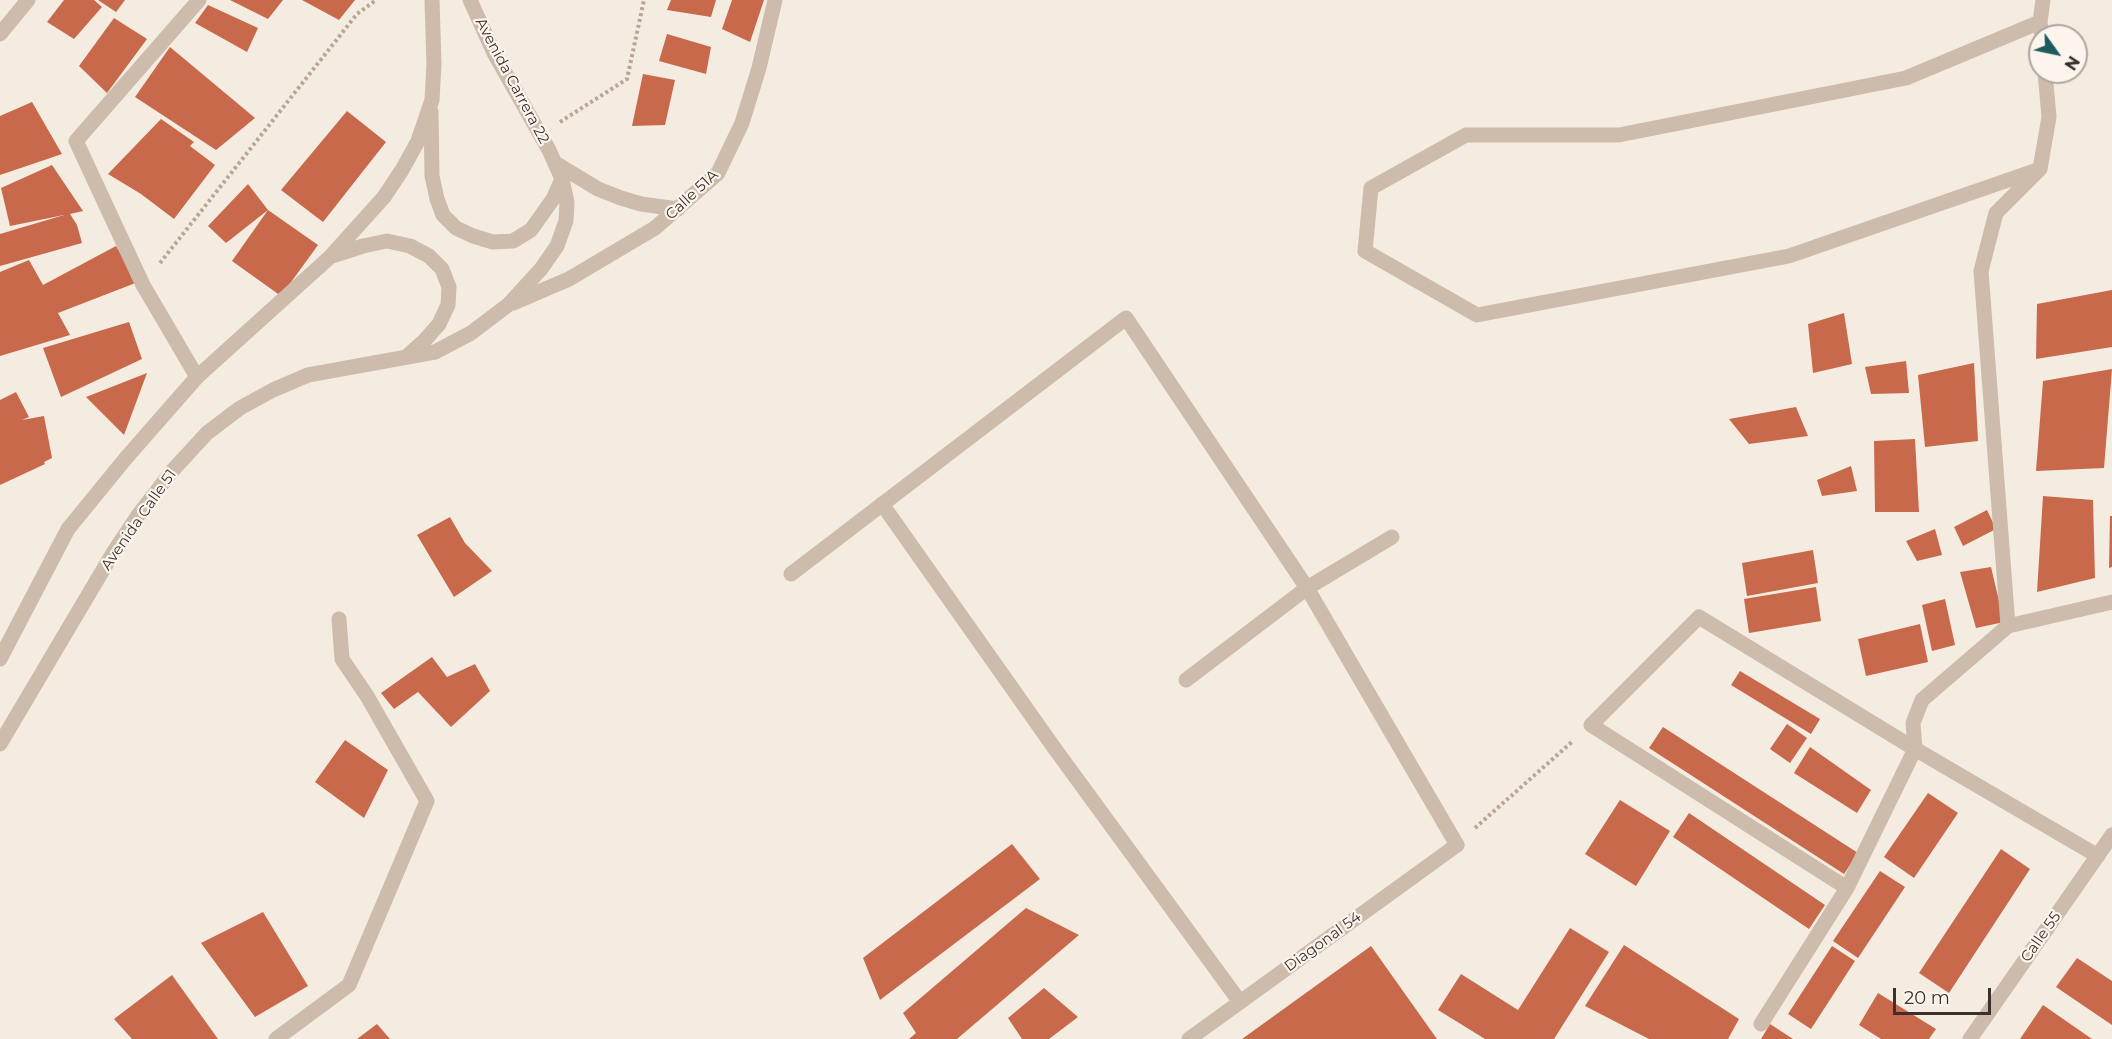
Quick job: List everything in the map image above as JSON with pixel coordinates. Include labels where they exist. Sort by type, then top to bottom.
[{"type":"street","points":[[0,32],[28,0]]},
{"type":"street","points":[[197,377],[142,285],[76,141],[199,0]]},
{"type":"street","points":[[432,0],[434,64],[432,176],[436,200],[443,215],[456,228],[473,237],[493,242],[513,241],[531,230],[543,215],[562,179]]},
{"type":"street","name":"Avenida Carrera 22","points":[[470,0],[494,53],[555,163],[562,179],[567,202],[566,221],[557,246],[541,269],[508,305]]},
{"type":"street","name":"Calle 51A","points":[[508,305],[569,279],[655,228],[718,173],[742,123],[759,68],[775,0]]},
{"type":"street","points":[[2041,24],[2043,0]]},
{"type":"street","points":[[2028,34],[1906,78],[1619,135],[1466,135],[1371,189],[1365,250],[1477,315],[1789,256],[2040,169]]},
{"type":"street","points":[[2008,626],[1981,271],[1996,213],[2040,169],[2049,117],[2046,84]]},
{"type":"street","points":[[0,659],[68,529],[197,377],[330,257],[384,197],[418,141],[432,100]]},
{"type":"street","name":"Avenida Carrera 22","points":[[555,163],[598,189],[621,198],[641,204],[678,209]]},
{"type":"street","points":[[330,257],[387,241],[410,246],[429,256],[442,269],[449,288],[448,305],[439,324],[405,358]]},
{"type":"street","name":"Avenida Calle 51","points":[[0,744],[113,553],[173,470],[207,433],[240,408],[308,375],[435,352],[471,333],[508,305]]},
{"type":"street","points":[[791,574],[1126,318],[1307,588],[1457,845]]},
{"type":"street","points":[[882,504],[1062,758],[1240,1002]]},
{"type":"street","points":[[1186,680],[1307,588],[1392,537]]},
{"type":"street","points":[[1761,1024],[1847,888],[1914,749],[1913,723],[1922,700],[2008,626],[2112,602]]},
{"type":"street","points":[[1847,888],[1591,725],[1699,617],[1914,749],[2098,856]]},
{"type":"street","points":[[276,1039],[349,985],[427,801],[367,696],[342,659],[339,619]]},
{"type":"street","name":"Calle 55","points":[[1970,1039],[2112,835]]},
{"type":"street","name":"Diagonal 54","points":[[1189,1039],[1457,845]]},
{"type":"path","points":[[142,285],[357,14],[376,0]]},
{"type":"path","points":[[539,135],[627,79],[644,0]]},
{"type":"path","points":[[1457,845],[1591,725]]},
{"type":"building","points":[[64,0],[94,0],[102,7],[74,39],[47,22]]},
{"type":"building","points":[[98,0],[125,0],[116,12]]},
{"type":"building","points":[[230,0],[283,0],[268,19]]},
{"type":"building","points":[[302,0],[355,0],[339,20]]},
{"type":"building","points":[[671,0],[716,0],[711,17],[667,10]]},
{"type":"building","points":[[732,0],[764,0],[750,42],[722,29]]},
{"type":"building","points":[[208,5],[258,28],[247,52],[195,23]]},
{"type":"building","points":[[114,18],[147,39],[107,93],[79,66]]},
{"type":"building","points":[[667,34],[711,47],[706,74],[659,61]]},
{"type":"building","points":[[170,47],[255,118],[216,150],[135,97]]},
{"type":"building","points":[[643,74],[675,80],[665,125],[632,126]]},
{"type":"building","points":[[32,102],[62,154],[0,175],[0,116]]},
{"type":"building","points":[[347,111],[386,142],[323,222],[281,190]]},
{"type":"building","points":[[161,119],[194,142],[190,146],[215,165],[174,219],[141,194],[108,174]]},
{"type":"building","points":[[52,165],[83,211],[70,214],[77,225],[82,243],[0,266],[0,234],[64,215],[10,226],[1,188]]},
{"type":"building","points":[[248,184],[268,210],[226,243],[208,226]]},
{"type":"building","points":[[268,210],[318,245],[281,296],[232,261]]},
{"type":"building","points":[[116,246],[138,282],[58,313],[70,335],[0,356],[0,272],[29,260],[43,285]]},
{"type":"building","points":[[2112,290],[2112,347],[2036,359],[2037,304]]},
{"type":"building","points":[[1844,313],[1852,364],[1813,373],[1808,324]]},
{"type":"building","points":[[129,322],[142,359],[61,397],[43,348]]},
{"type":"building","points":[[1906,361],[1909,393],[1871,394],[1865,367]]},
{"type":"building","points":[[1974,363],[1978,441],[1925,447],[1918,375]]},
{"type":"building","points":[[2112,369],[2104,468],[2036,471],[2043,381]]},
{"type":"building","points":[[147,373],[124,435],[86,397]]},
{"type":"building","points":[[16,392],[29,417],[22,420],[44,416],[52,458],[44,462],[45,464],[0,485],[0,400]]},
{"type":"building","points":[[1796,407],[1808,436],[1749,444],[1729,419]]},
{"type":"building","points":[[1915,439],[1919,512],[1875,512],[1874,441]]},
{"type":"building","points":[[1851,466],[1857,491],[1822,496],[1817,480]]},
{"type":"building","points":[[2043,496],[2093,500],[2095,578],[2037,592]]},
{"type":"building","points":[[1987,510],[1996,529],[1963,546],[1954,527]]},
{"type":"building","points":[[2110,516],[2112,516],[2112,567],[2109,568]]},
{"type":"building","points":[[450,517],[465,543],[492,571],[454,597],[417,535]]},
{"type":"building","points":[[1935,529],[1942,555],[1917,561],[1906,541]]},
{"type":"building","points":[[1813,550],[1818,583],[1747,596],[1742,563]]},
{"type":"building","points":[[1991,567],[2004,622],[1976,628],[1960,572]]},
{"type":"building","points":[[1816,587],[1821,621],[1749,633],[1744,599]]},
{"type":"building","points":[[1945,599],[1955,645],[1932,651],[1922,605]]},
{"type":"building","points":[[1920,624],[1928,662],[1866,676],[1858,639]]},
{"type":"building","points":[[432,657],[447,677],[475,664],[490,691],[451,727],[418,692],[394,709],[381,693]]},
{"type":"building","points":[[1740,671],[1820,719],[1811,734],[1731,685]]},
{"type":"building","points":[[1787,724],[1807,738],[1790,763],[1770,749]]},
{"type":"building","points":[[1663,727],[1858,853],[1844,874],[1649,748]]},
{"type":"building","points":[[345,740],[388,770],[364,818],[315,782]]},
{"type":"building","points":[[1810,747],[1871,790],[1857,813],[1794,773]]},
{"type":"building","points":[[1928,793],[1958,813],[1914,878],[1884,857]]},
{"type":"building","points":[[1620,800],[1670,831],[1636,886],[1585,854]]},
{"type":"building","points":[[1689,813],[1825,905],[1809,929],[1673,837]]},
{"type":"building","points":[[1012,844],[1040,879],[880,1000],[863,958]]},
{"type":"building","points":[[2001,849],[2030,869],[1949,993],[1919,973]]},
{"type":"building","points":[[1880,871],[1905,887],[1858,958],[1833,941]]},
{"type":"building","points":[[1026,908],[1079,935],[957,1039],[909,1039],[916,1033],[903,1013]]},
{"type":"building","points":[[263,912],[308,986],[255,1017],[201,943]]},
{"type":"building","points":[[1570,928],[1609,952],[1554,1039],[1485,1039],[1438,1010],[1461,974],[1518,1010]]},
{"type":"building","points":[[1624,945],[1739,1019],[1728,1039],[1649,1039],[1585,1006]]},
{"type":"building","points":[[1371,946],[1437,1039],[1242,1039]]},
{"type":"building","points":[[1832,946],[1855,961],[1811,1029],[1788,1014]]},
{"type":"building","points":[[2077,958],[2112,981],[2112,1025],[2056,987]]},
{"type":"building","points":[[172,975],[218,1039],[132,1039],[114,1019]]},
{"type":"building","points":[[1044,988],[1078,1017],[1049,1039],[1022,1039],[1008,1018]]},
{"type":"building","points":[[1878,993],[1936,1029],[1929,1039],[1881,1039],[1859,1025]]},
{"type":"building","points":[[2043,1005],[2092,1039],[2020,1039]]},
{"type":"building","points":[[377,1024],[390,1039],[357,1039]]},
{"type":"building","points":[[1770,1024],[1793,1039],[1761,1039]]}]
